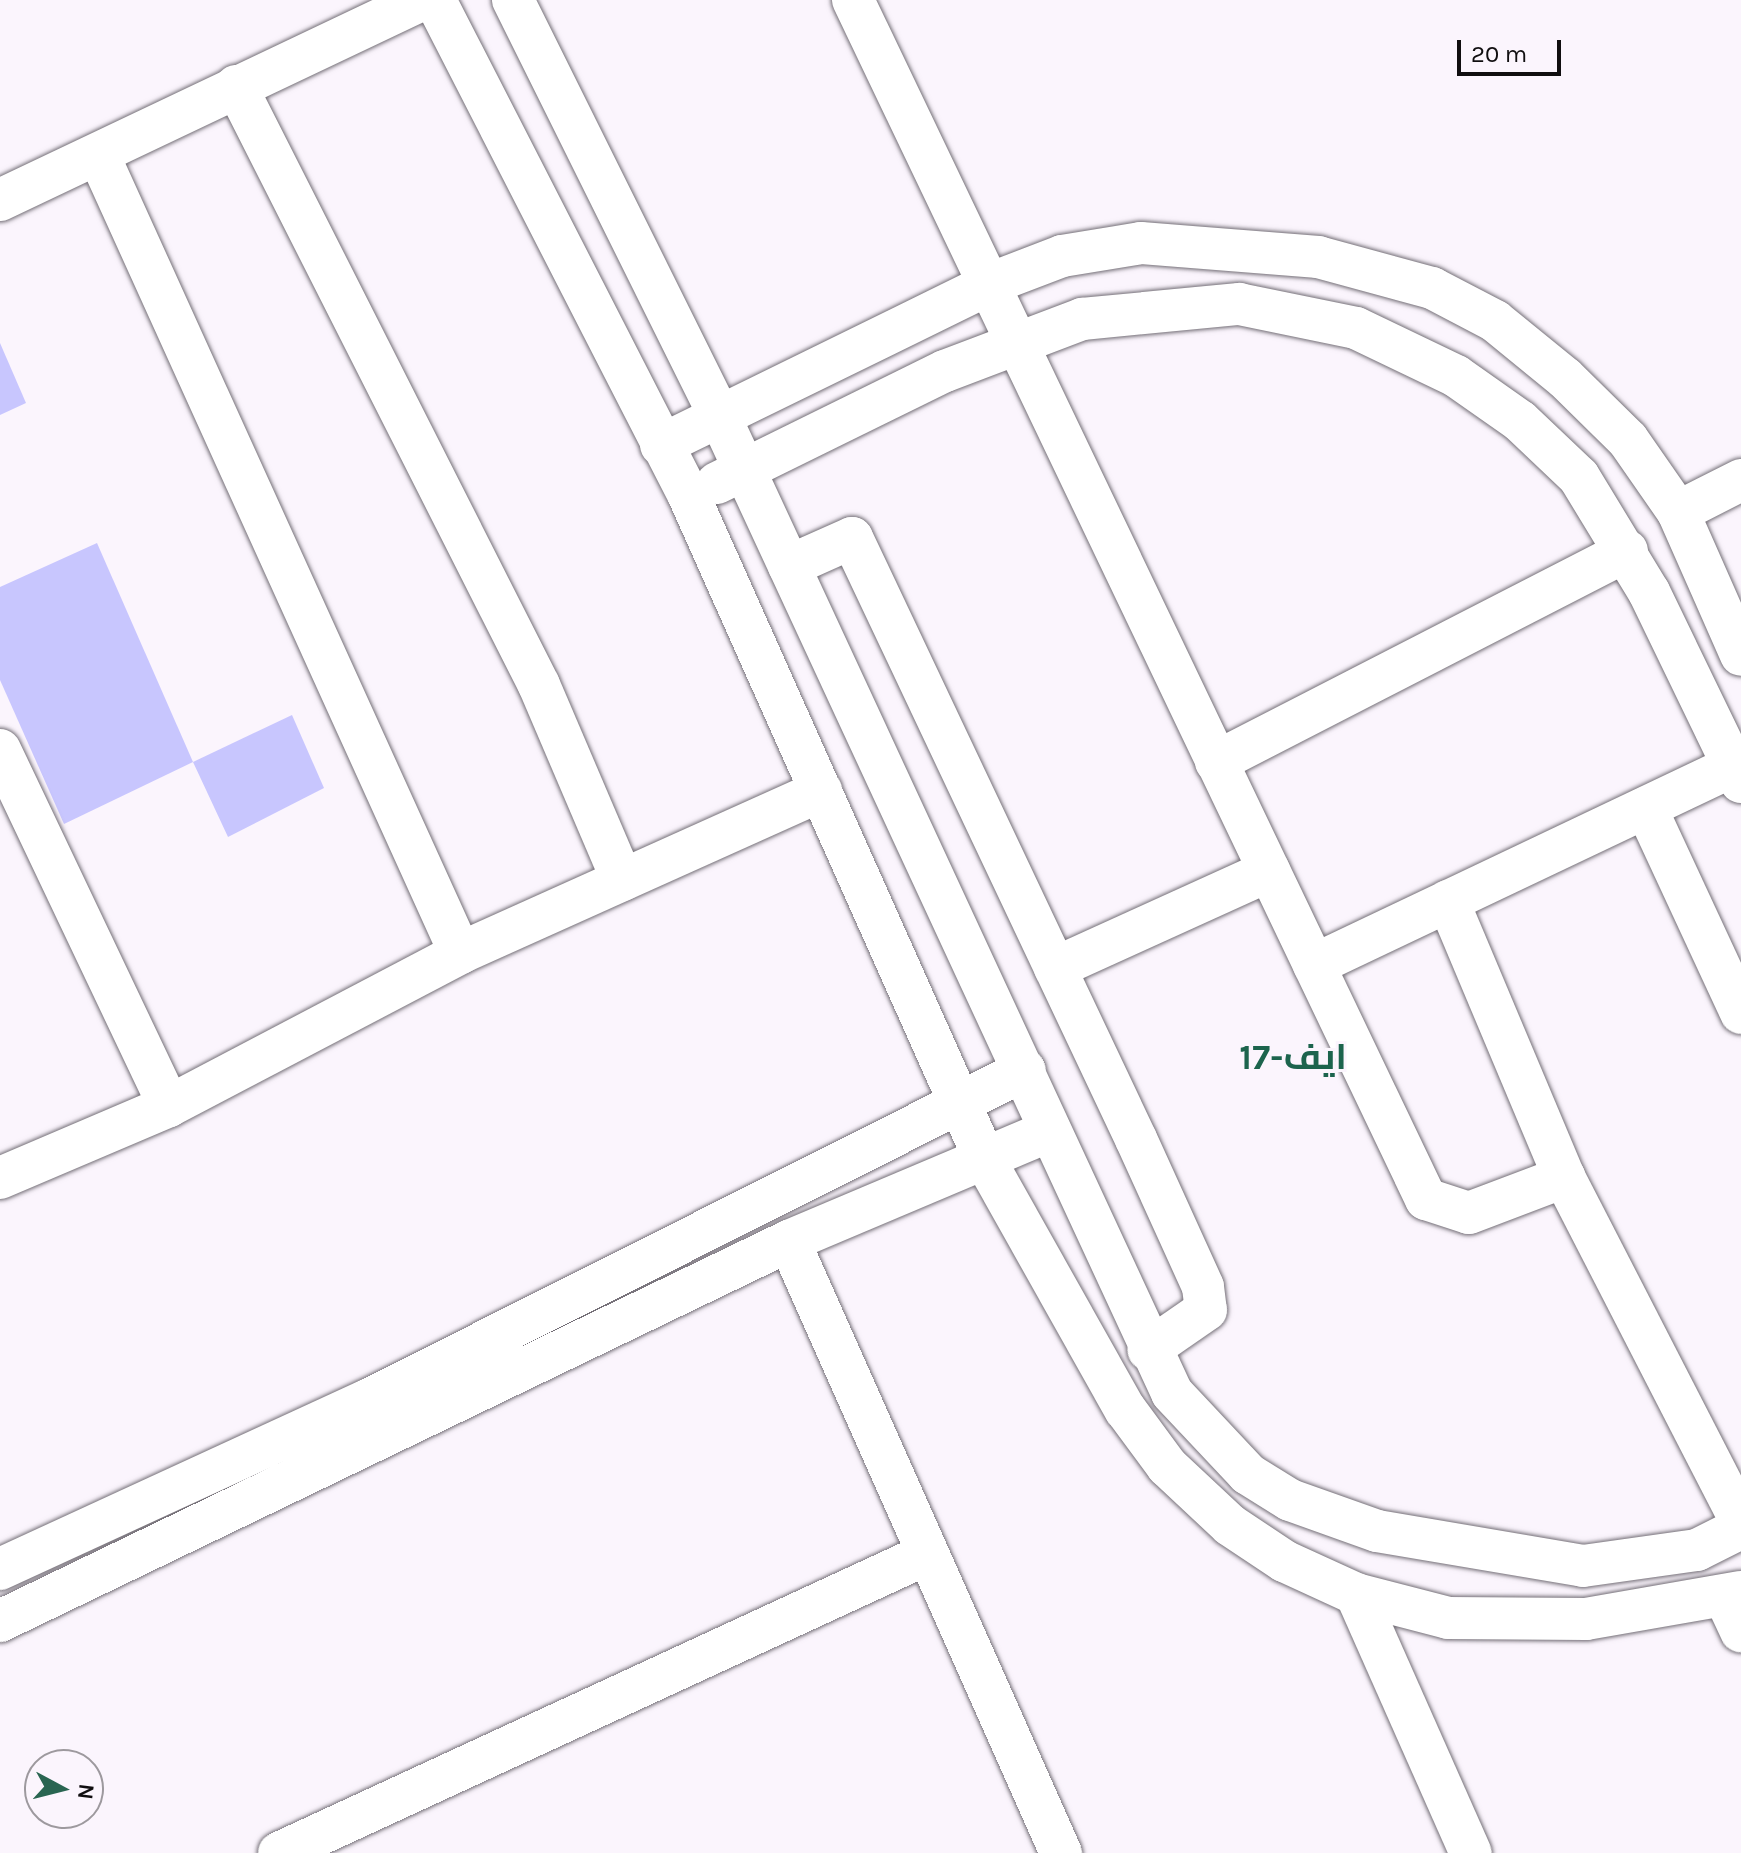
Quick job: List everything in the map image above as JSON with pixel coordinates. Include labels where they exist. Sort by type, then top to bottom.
[{"type":"street","points":[[0,200],[99,156],[236,86],[422,0]]},
{"type":"street","points":[[435,0],[689,496],[985,1160],[1125,1409],[1167,1466],[1230,1525],[1356,1594],[1448,1618],[1517,1624],[1736,1607]]},
{"type":"street","points":[[513,0],[721,419],[742,471],[1025,1070],[1148,1350],[1172,1393],[1248,1474],[1290,1500],[1377,1531],[1583,1566],[1697,1550],[1741,1528]]},
{"type":"street","points":[[853,0],[1426,1199],[1469,1213],[1564,1177]]},
{"type":"street","points":[[236,86],[539,685],[622,880]]},
{"type":"street","points":[[99,156],[460,953]]},
{"type":"street","points":[[661,445],[721,419],[989,284],[1062,256],[1155,243],[1318,257],[1432,288],[1495,321],[1565,378],[1628,440],[1678,512],[1741,655]]},
{"type":"street","points":[[689,496],[1014,342],[1082,319],[1239,304],[1356,328],[1456,376],[1520,421],[1579,477],[1627,551],[1738,774],[1646,808],[1314,965]]},
{"type":"street","points":[[1678,512],[1741,480]]},
{"type":"street","points":[[789,566],[842,536],[852,538],[1203,1287],[1206,1310],[1148,1350]]},
{"type":"street","points":[[1216,762],[1627,551]]},
{"type":"street","points":[[0,750],[169,1106]]},
{"type":"street","points":[[0,1178],[169,1106],[460,953],[821,791]]},
{"type":"street","points":[[1646,808],[1741,1013]]},
{"type":"street","points":[[1055,968],[1269,871]]},
{"type":"street","points":[[1448,901],[1564,1177],[1741,1521]]},
{"type":"street","points":[[0,1569],[368,1400],[1025,1070]]},
{"type":"street","points":[[0,1621],[789,1241],[1050,1131]]},
{"type":"street","points":[[789,1241],[1056,1851]]},
{"type":"street","points":[[279,1853],[927,1554]]},
{"type":"street","points":[[1356,1594],[1471,1853]]},
{"type":"building","points":[[0,343],[26,403],[0,415]]},
{"type":"building","points":[[97,543],[193,762],[64,824],[0,680],[0,587]]},
{"type":"building","points":[[292,715],[324,788],[228,837],[193,762]]},
{"type":"district","name":"ایف-17","points":[[1293,1058]]}]
